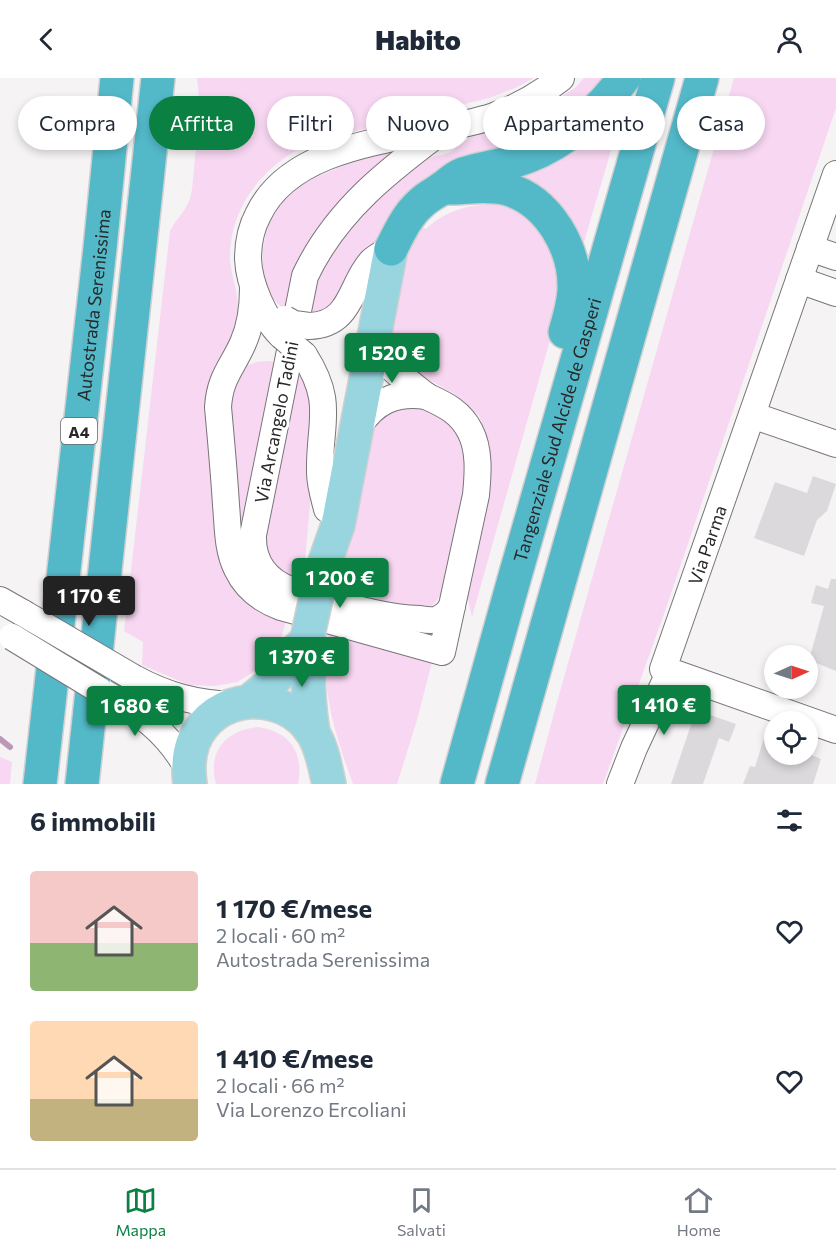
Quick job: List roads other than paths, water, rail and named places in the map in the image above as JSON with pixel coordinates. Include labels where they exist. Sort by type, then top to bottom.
[{"type":"highway","name":"Autostrada Serenissima","points":[[40,784],[117,78]]},
{"type":"highway","name":"A4","points":[[82,784],[158,78]]},
{"type":"highway","points":[[391,249],[402,228],[422,201],[460,175],[529,156],[556,142],[581,125],[597,110],[624,78]]},
{"type":"highway","name":"Tangenziale Sud Alcide de Gasperi","points":[[457,784],[658,78]]},
{"type":"highway","points":[[502,784],[702,78]]},
{"type":"highway","points":[[442,188],[495,186],[520,194],[550,218],[568,252],[574,290],[573,303],[552,384],[546,470]]},
{"type":"main road","points":[[321,765],[308,690],[308,635],[323,568],[338,525],[391,249]]},
{"type":"main road","points":[[323,568],[325,524],[340,407],[353,340],[372,282],[391,249]]},
{"type":"main road","points":[[189,776],[190,755],[200,730],[220,711],[241,703],[267,687],[282,671],[308,635]]},
{"type":"main road","points":[[241,703],[268,702],[286,708],[301,718],[321,765]]},
{"type":"street","name":"Via Arcangelo Tadini","points":[[471,122],[510,110],[539,94],[561,78]]},
{"type":"street","name":"Via Arcangelo Tadini","points":[[366,145],[329,155],[307,165],[278,186],[264,203],[254,223],[248,255],[258,298],[253,302],[248,329],[240,348],[221,384],[218,407],[230,547],[237,570],[251,589],[270,603],[442,652],[476,495],[476,447],[463,420],[440,401],[426,396],[387,364],[377,343],[376,331]]},
{"type":"street","name":"Via Arcangelo Tadini","points":[[417,150],[380,179],[348,212],[324,241],[305,276],[252,546],[264,574],[291,590],[379,614],[411,619],[434,620],[449,611],[452,606]]},
{"type":"street","name":"Via Parma","points":[[670,671],[663,669],[836,174]]},
{"type":"street","points":[[810,248],[836,257]]},
{"type":"street","points":[[292,327],[323,324],[340,314],[369,264],[391,249]]},
{"type":"street","points":[[799,280],[836,293]]},
{"type":"street","points":[[258,298],[292,327],[322,392],[324,405],[320,470],[327,509]]},
{"type":"street","points":[[358,427],[372,409],[392,398],[403,395],[426,396]]},
{"type":"street","points":[[752,415],[836,444]]},
{"type":"street","points":[[0,600],[158,690],[207,704],[241,703]]},
{"type":"street","points":[[6,634],[149,720],[172,743],[189,776]]},
{"type":"street","points":[[620,784],[670,671],[836,730]]},
{"type":"waterway","points":[[0,739],[10,747]]}]
